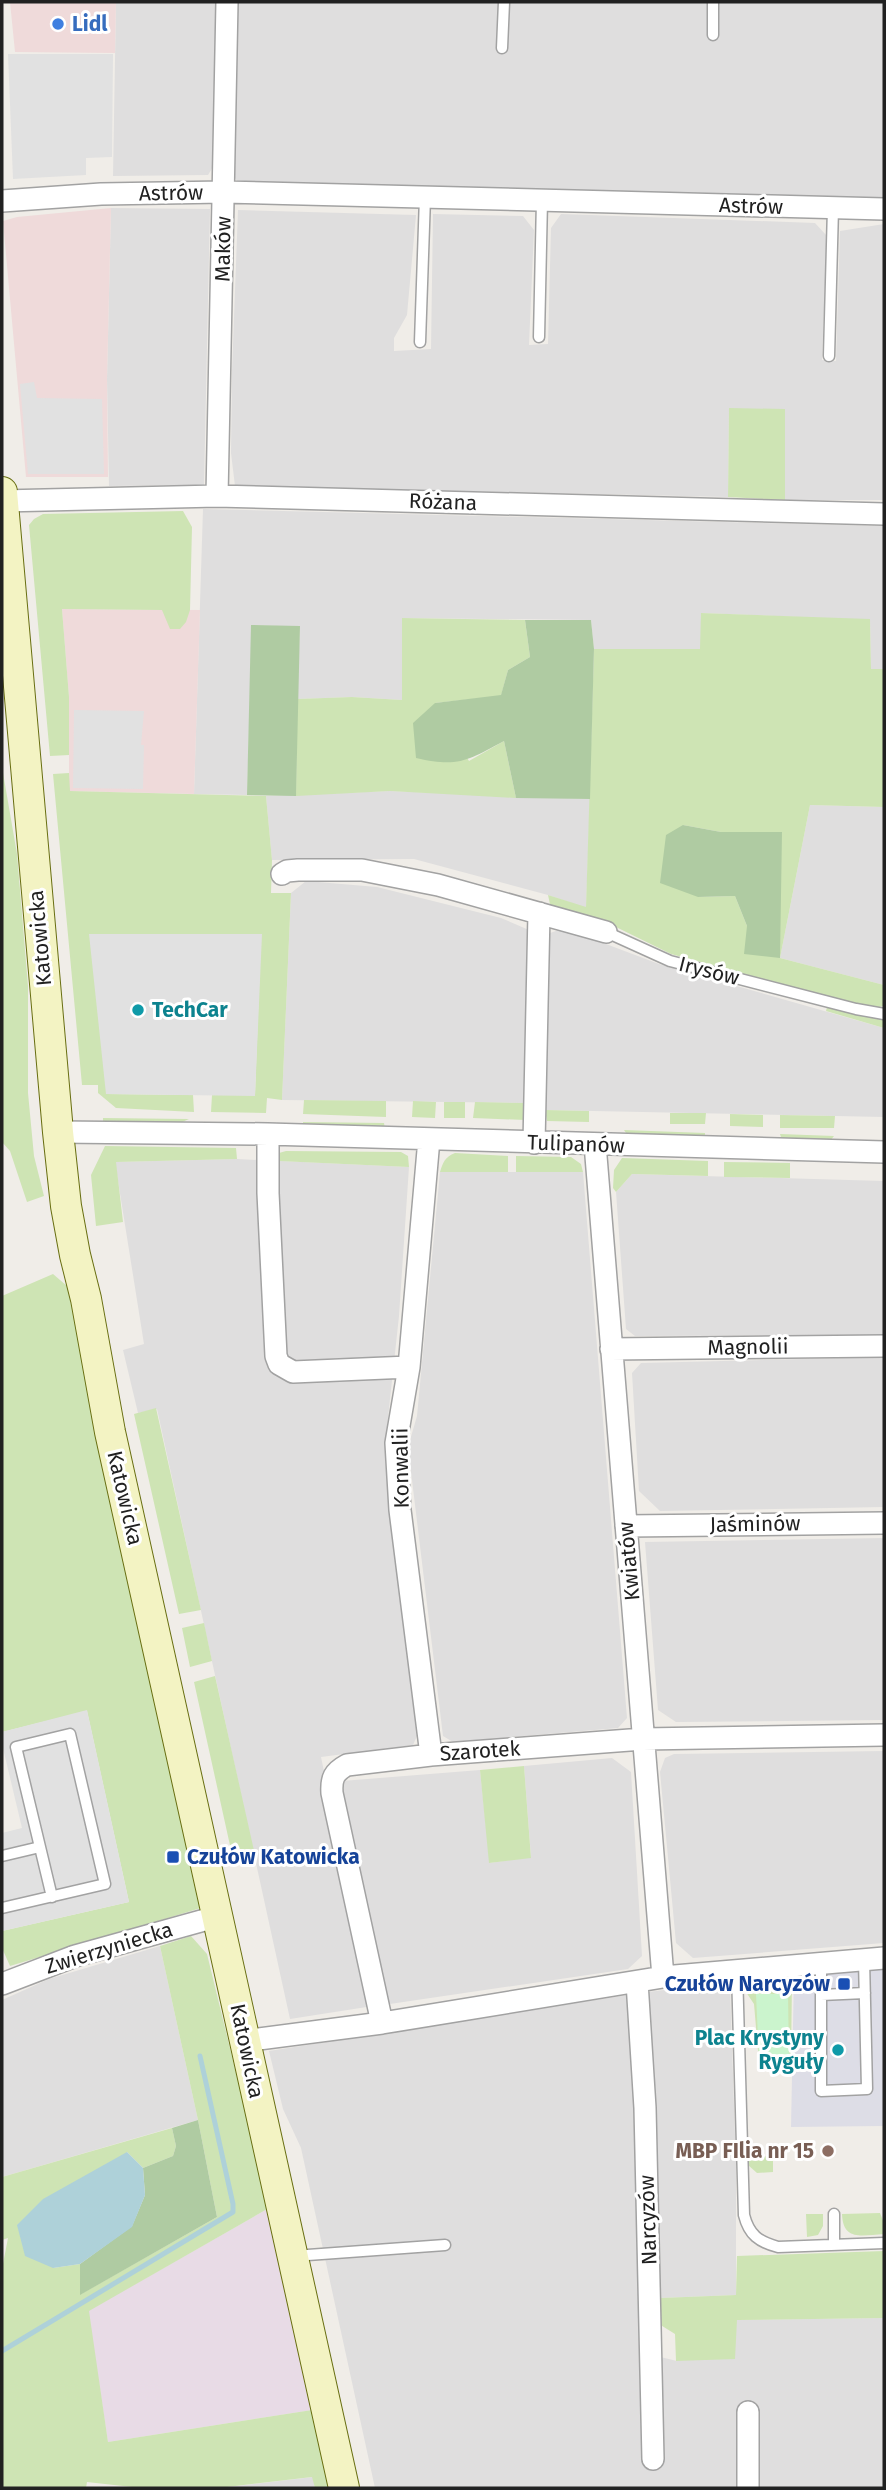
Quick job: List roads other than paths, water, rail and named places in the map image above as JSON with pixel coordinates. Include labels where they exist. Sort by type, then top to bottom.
[{"type":"main road","name":"Katowicka","points":[[2,498],[29,823],[66,1206],[110,1432],[344,2488]]},
{"type":"street","name":"Maków","points":[[216,496],[228,2]]},
{"type":"street","name":"Astrów","points":[[2,201],[102,194],[224,192],[884,209]]},
{"type":"street","name":"Różana","points":[[2,498],[216,496],[884,514]]},
{"type":"street","name":"Irysów","points":[[282,874],[298,870],[362,870],[438,885],[606,932]]},
{"type":"street","points":[[534,1143],[539,913]]},
{"type":"street","name":"Tulipanów","points":[[58,1132],[268,1134],[884,1152]]},
{"type":"street","points":[[268,1134],[268,1193],[276,1356],[279,1364],[293,1372],[409,1367]]},
{"type":"street","name":"Konwalii","points":[[429,1139],[409,1367],[396,1443],[400,1510],[432,1755]]},
{"type":"street","name":"Kwiatów","points":[[595,1144],[663,1977]]},
{"type":"street","name":"Magnolii","points":[[611,1349],[884,1346]]},
{"type":"street","name":"Jaśminów","points":[[626,1526],[884,1522]]},
{"type":"street","name":"Szarotek","points":[[382,2023],[331,1783],[334,1775],[346,1765],[432,1755],[643,1739],[884,1735]]},
{"type":"street","name":"Zwierzyniecka","points":[[2,1984],[75,1956],[219,1916]]},
{"type":"street","points":[[244,2041],[382,2023],[663,1977],[874,1959]]},
{"type":"street","name":"Narcyzów","points":[[637,1982],[645,2108],[653,2459]]},
{"type":"street","points":[[748,2412],[748,2488]]},
{"type":"lane","points":[[502,48],[503,2]]},
{"type":"lane","points":[[713,2],[713,35]]},
{"type":"lane","points":[[420,342],[425,197]]},
{"type":"lane","points":[[539,337],[542,200]]},
{"type":"lane","points":[[829,356],[833,208]]},
{"type":"lane","name":"Irysów","points":[[606,932],[670,961],[884,1014]]},
{"type":"lane","points":[[2,1908],[106,1884],[70,1734],[16,1747],[52,1896]]},
{"type":"lane","points":[[2,1856],[40,1847]]},
{"type":"lane","points":[[821,1963],[821,2091],[867,2089],[865,1993],[874,1959]]},
{"type":"lane","points":[[737,1970],[747,2225],[762,2243],[778,2247],[884,2243]]},
{"type":"lane","points":[[821,1994],[865,1993]]},
{"type":"lane","points":[[834,2214],[834,2245]]},
{"type":"lane","points":[[293,2257],[445,2245]]},
{"type":"water","points":[[127,2152],[143,2168],[145,2195],[132,2227],[80,2264],[53,2268],[25,2256],[17,2225],[43,2199]]},
{"type":"waterway","points":[[2,2351],[233,2212],[200,2056]]},
{"type":"place","name":"Lidl","points":[[58,24]]},
{"type":"place","name":"TechCar","points":[[138,1010]]},
{"type":"place","name":"Czułów Katowicka","points":[[173,1857]]},
{"type":"place","name":"Czułów Narcyzów","points":[[844,1984]]},
{"type":"place","name":"Plac Krystyny Ryguły","points":[[838,2050]]},
{"type":"place","name":"MBP FIlia nr 15","points":[[828,2151]]}]
